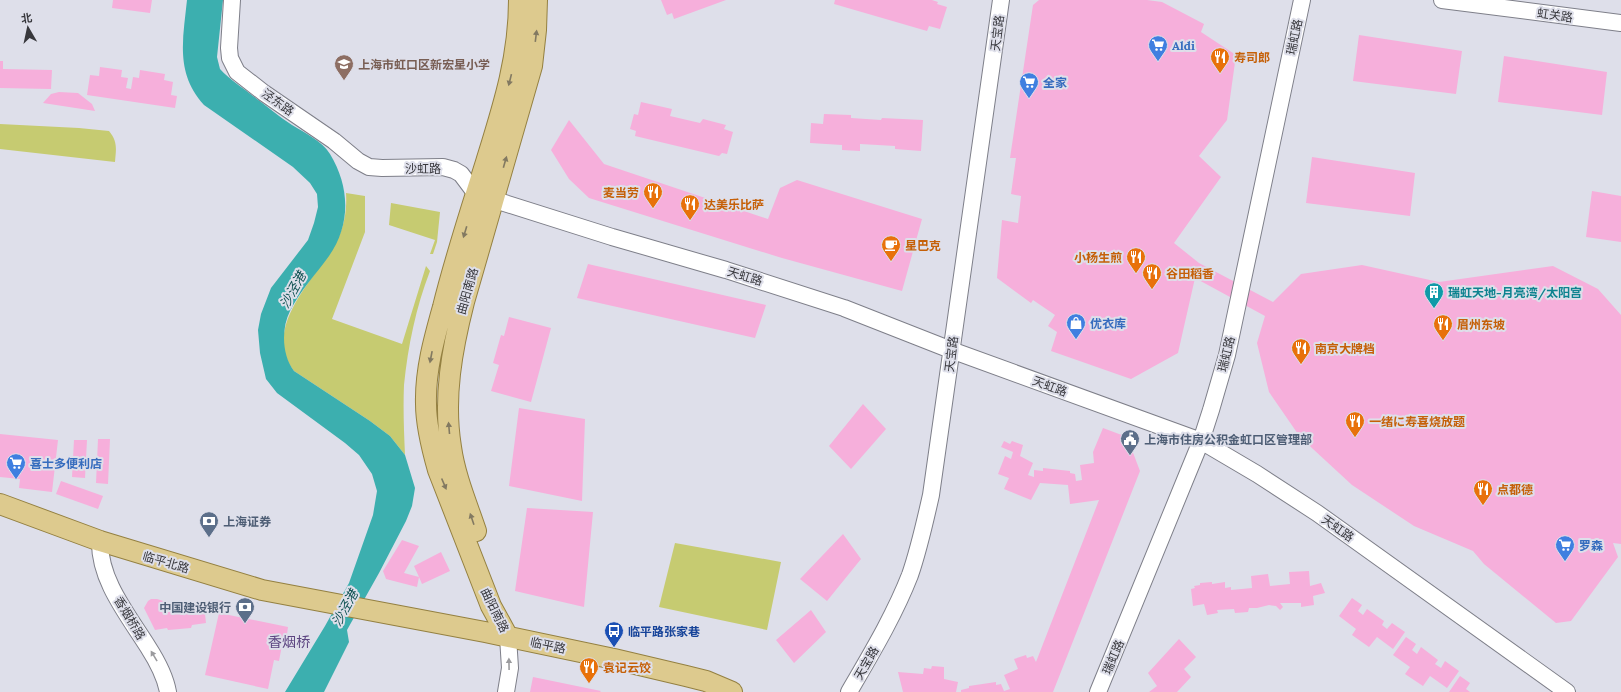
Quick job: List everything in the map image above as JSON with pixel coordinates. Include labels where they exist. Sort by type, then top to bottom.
[{"type":"main road","name":"曲阳南路","points":[[485,197],[502,109],[514,65],[519,22],[519,0]]},
{"type":"main road","name":"曲阳南路","points":[[508,636],[490,606],[438,470],[432,447],[426,405],[427,374],[447,288],[485,197],[532,66],[536,30],[537,0]]},
{"type":"main road","name":"临平北路","points":[[0,504],[100,541],[262,590],[337,605]]},
{"type":"main road","name":"临平路","points":[[337,605],[508,636],[686,676],[706,681],[732,692]]},
{"type":"street","name":"泾东路","points":[[232,0],[229,48],[230,58],[237,72],[264,93],[334,141],[358,161],[369,167],[382,168]]},
{"type":"street","name":"天宝路","points":[[849,692],[889,620],[909,575],[922,538],[935,474],[951,350],[1001,0]]},
{"type":"street","name":"瑞虹路","points":[[1098,692],[1201,441],[1211,410],[1226,355],[1302,0]]},
{"type":"street","name":"虹关路","points":[[1442,0],[1621,23]]},
{"type":"street","name":"沙虹路","points":[[382,168],[443,167],[454,170],[461,174],[485,197]]},
{"type":"street","name":"天虹路","points":[[485,197],[590,231],[856,312],[951,350],[1201,441],[1258,474],[1316,513],[1567,692]]},
{"type":"street","name":"香烟桥路","points":[[100,541],[100,557],[106,575],[159,665],[167,684],[168,692]]},
{"type":"street","points":[[506,692],[510,668],[508,636]]},
{"type":"green space","points":[[0,124],[109,131],[115,142],[115,162],[0,149]]},
{"type":"green space","points":[[346,193],[365,196],[365,232],[332,319],[402,344],[426,266],[430,271],[410,341],[406,370],[404,385],[405,455],[390,436],[370,421],[294,371],[285,354],[284,336],[288,318],[297,301],[339,236],[345,215]]},
{"type":"green space","points":[[391,203],[440,212],[437,242],[433,254],[430,254],[435,240],[389,225]]},
{"type":"green space","points":[[675,543],[781,562],[767,630],[659,607]]},
{"type":"water","name":"沙泾港","points":[[187,0],[223,0],[217,57],[220,69],[282,118],[323,145],[327,149],[337,167],[344,192],[345,205],[341,231],[329,256],[303,290],[290,311],[285,326],[285,350],[290,365],[294,371],[370,421],[390,436],[405,455],[415,488],[412,506],[406,521],[347,630],[349,642],[324,692],[285,692],[349,583],[373,515],[377,491],[372,474],[359,455],[277,393],[266,379],[260,353],[258,330],[261,314],[271,288],[308,240],[318,207],[317,194],[310,183],[293,167],[204,105],[195,93],[189,81],[183,55]]},
{"type":"building","points":[[113,0],[152,0],[150,13],[112,8]]},
{"type":"building","points":[[661,0],[726,0],[674,19],[672,13],[667,15]]},
{"type":"building","points":[[835,0],[932,0],[938,2],[937,4],[947,7],[940,29],[929,26],[927,31],[834,4]]},
{"type":"building","name":"瑞虹天地-月亮湾/太阳宫","points":[[1039,0],[1147,0],[1162,2],[1204,24],[1201,32],[1236,55],[1227,120],[1199,156],[1221,177],[1174,243],[1199,263],[1273,302],[1301,274],[1362,265],[1439,282],[1553,266],[1598,289],[1621,315],[1621,544],[1613,543],[1618,557],[1571,621],[1556,623],[1484,564],[1473,551],[1414,526],[1352,485],[1300,437],[1269,392],[1257,343],[1265,316],[1195,278],[1178,353],[1131,379],[1051,351],[1057,332],[1048,326],[1055,315],[1033,300],[1031,303],[997,278],[1002,220],[1018,223],[1021,196],[1011,194],[1016,158],[1010,158],[1033,5]]},
{"type":"building","points":[[1359,35],[1462,51],[1456,94],[1353,81]]},
{"type":"building","points":[[1504,56],[1607,72],[1602,115],[1498,102]]},
{"type":"building","points":[[0,61],[3,61],[3,69],[52,70],[51,89],[0,88]]},
{"type":"building","points":[[100,67],[122,70],[121,77],[128,78],[126,88],[131,89],[133,77],[139,78],[140,70],[165,74],[164,80],[173,82],[171,95],[177,96],[175,108],[87,95],[90,75],[99,76]]},
{"type":"building","points":[[59,92],[78,93],[92,104],[95,111],[43,103],[51,94]]},
{"type":"building","points":[[641,102],[672,109],[670,116],[700,123],[703,119],[726,125],[724,129],[733,132],[727,154],[722,153],[719,156],[635,136],[636,131],[630,129],[634,114],[638,115]]},
{"type":"building","points":[[824,114],[851,115],[851,118],[881,120],[882,118],[923,120],[921,151],[895,149],[895,146],[860,144],[860,151],[842,150],[842,145],[810,143],[811,123],[823,124]]},
{"type":"building","points":[[569,120],[604,164],[768,219],[780,188],[797,180],[922,219],[902,291],[782,258],[589,198],[569,179],[551,150]]},
{"type":"building","points":[[1312,157],[1415,173],[1410,216],[1306,203]]},
{"type":"building","points":[[1592,191],[1621,196],[1621,242],[1586,237]]},
{"type":"building","points":[[588,264],[766,305],[755,338],[577,298]]},
{"type":"building","points":[[509,317],[551,328],[531,402],[491,391],[499,365],[493,363],[501,335],[504,336]]},
{"type":"building","points":[[863,404],[886,429],[851,469],[829,446]]},
{"type":"building","points":[[519,408],[585,419],[582,501],[509,486]]},
{"type":"building","points":[[1103,428],[1127,437],[1140,471],[1053,692],[961,692],[961,690],[969,688],[969,686],[996,682],[996,685],[1001,684],[1004,691],[1010,689],[1004,675],[1018,669],[1014,659],[1026,655],[1027,658],[1033,656],[1036,662],[1099,500],[1070,504],[1068,485],[1040,483],[1031,500],[1004,489],[1009,478],[998,474],[1005,456],[1011,459],[1013,452],[1001,447],[1004,441],[1010,444],[1012,441],[1023,445],[1020,456],[1033,463],[1028,475],[1034,477],[1034,470],[1043,471],[1043,468],[1070,471],[1070,473],[1075,474],[1076,481],[1082,480],[1080,465],[1094,463],[1093,452]]},
{"type":"building","points":[[0,434],[58,440],[52,492],[19,488],[20,479],[0,477]]},
{"type":"building","points":[[98,439],[110,439],[108,484],[96,483]]},
{"type":"building","points":[[74,440],[87,440],[85,478],[72,477]]},
{"type":"building","points":[[61,481],[103,496],[98,509],[56,494]]},
{"type":"building","points":[[527,508],[593,512],[584,607],[515,591]]},
{"type":"building","points":[[843,534],[861,559],[827,601],[800,579]]},
{"type":"building","points":[[402,540],[419,546],[404,573],[419,577],[417,587],[386,579],[383,571]]},
{"type":"building","points":[[441,552],[450,571],[422,584],[414,566]]},
{"type":"building","points":[[1309,571],[1310,586],[1321,583],[1325,593],[1313,596],[1314,605],[1301,607],[1301,603],[1280,603],[1283,607],[1280,610],[1276,606],[1269,605],[1249,608],[1248,612],[1235,613],[1234,609],[1217,610],[1218,613],[1207,615],[1204,604],[1193,606],[1191,589],[1195,588],[1194,586],[1200,585],[1200,583],[1212,582],[1212,584],[1225,582],[1225,588],[1231,587],[1231,590],[1252,588],[1251,576],[1268,574],[1270,586],[1290,584],[1289,572]]},
{"type":"building","points":[[1352,598],[1362,605],[1358,611],[1363,615],[1367,609],[1384,621],[1382,625],[1387,629],[1392,623],[1405,632],[1393,649],[1377,637],[1369,647],[1352,635],[1356,629],[1339,616]]},
{"type":"building","points":[[151,599],[157,599],[205,614],[206,623],[192,625],[191,628],[168,630],[167,628],[155,630],[144,608]]},
{"type":"building","points":[[811,610],[826,632],[794,663],[776,640]]},
{"type":"building","points":[[219,613],[288,627],[286,641],[283,640],[279,661],[274,660],[268,689],[205,675]]},
{"type":"building","points":[[1406,637],[1416,644],[1412,650],[1417,654],[1421,647],[1438,660],[1435,664],[1441,668],[1445,661],[1459,671],[1447,688],[1430,676],[1423,686],[1405,674],[1410,667],[1393,655]]},
{"type":"building","points":[[1179,639],[1196,657],[1184,669],[1191,677],[1177,692],[1149,692],[1157,686],[1148,673]]},
{"type":"building","points":[[932,666],[944,667],[944,679],[958,682],[956,692],[903,692],[898,672],[923,674],[924,668],[931,669]]},
{"type":"building","points":[[1460,676],[1470,683],[1466,689],[1470,692],[1449,692]]},
{"type":"building","points":[[533,677],[601,691],[530,692]]},
{"type":"place","name":"Aldi","points":[[1158,62]]},
{"type":"place","name":"寿司郎","points":[[1220,74]]},
{"type":"place","name":"上海市虹口区新宏星小学","points":[[344,81]]},
{"type":"place","name":"全家","points":[[1029,99]]},
{"type":"place","name":"麦当劳","points":[[653,209]]},
{"type":"place","name":"达美乐比萨","points":[[690,221]]},
{"type":"place","name":"星巴克","points":[[891,262]]},
{"type":"place","name":"小杨生煎","points":[[1136,274]]},
{"type":"place","name":"谷田稻香","points":[[1152,290]]},
{"type":"place","name":"瑞虹天地-月亮湾/太阳宫","points":[[1434,309]]},
{"type":"place","name":"优衣库","points":[[1076,340]]},
{"type":"place","name":"眉州东坡","points":[[1443,341]]},
{"type":"place","name":"南京大牌档","points":[[1301,365]]},
{"type":"place","name":"一绪に寿喜烧放题","points":[[1355,438]]},
{"type":"place","name":"上海市住房公积金虹口区管理部","points":[[1130,456]]},
{"type":"place","name":"喜士多便利店","points":[[16,480]]},
{"type":"place","name":"点都德","points":[[1483,506]]},
{"type":"place","name":"上海证券","points":[[209,538]]},
{"type":"place","name":"罗森","points":[[1565,562]]},
{"type":"place","name":"中国建设银行","points":[[245,624]]},
{"type":"place","name":"临平路张家巷","points":[[614,648]]},
{"type":"place","name":"袁记云饺","points":[[589,684]]},
{"type":"district","name":"香烟桥","points":[[289,642]]}]
